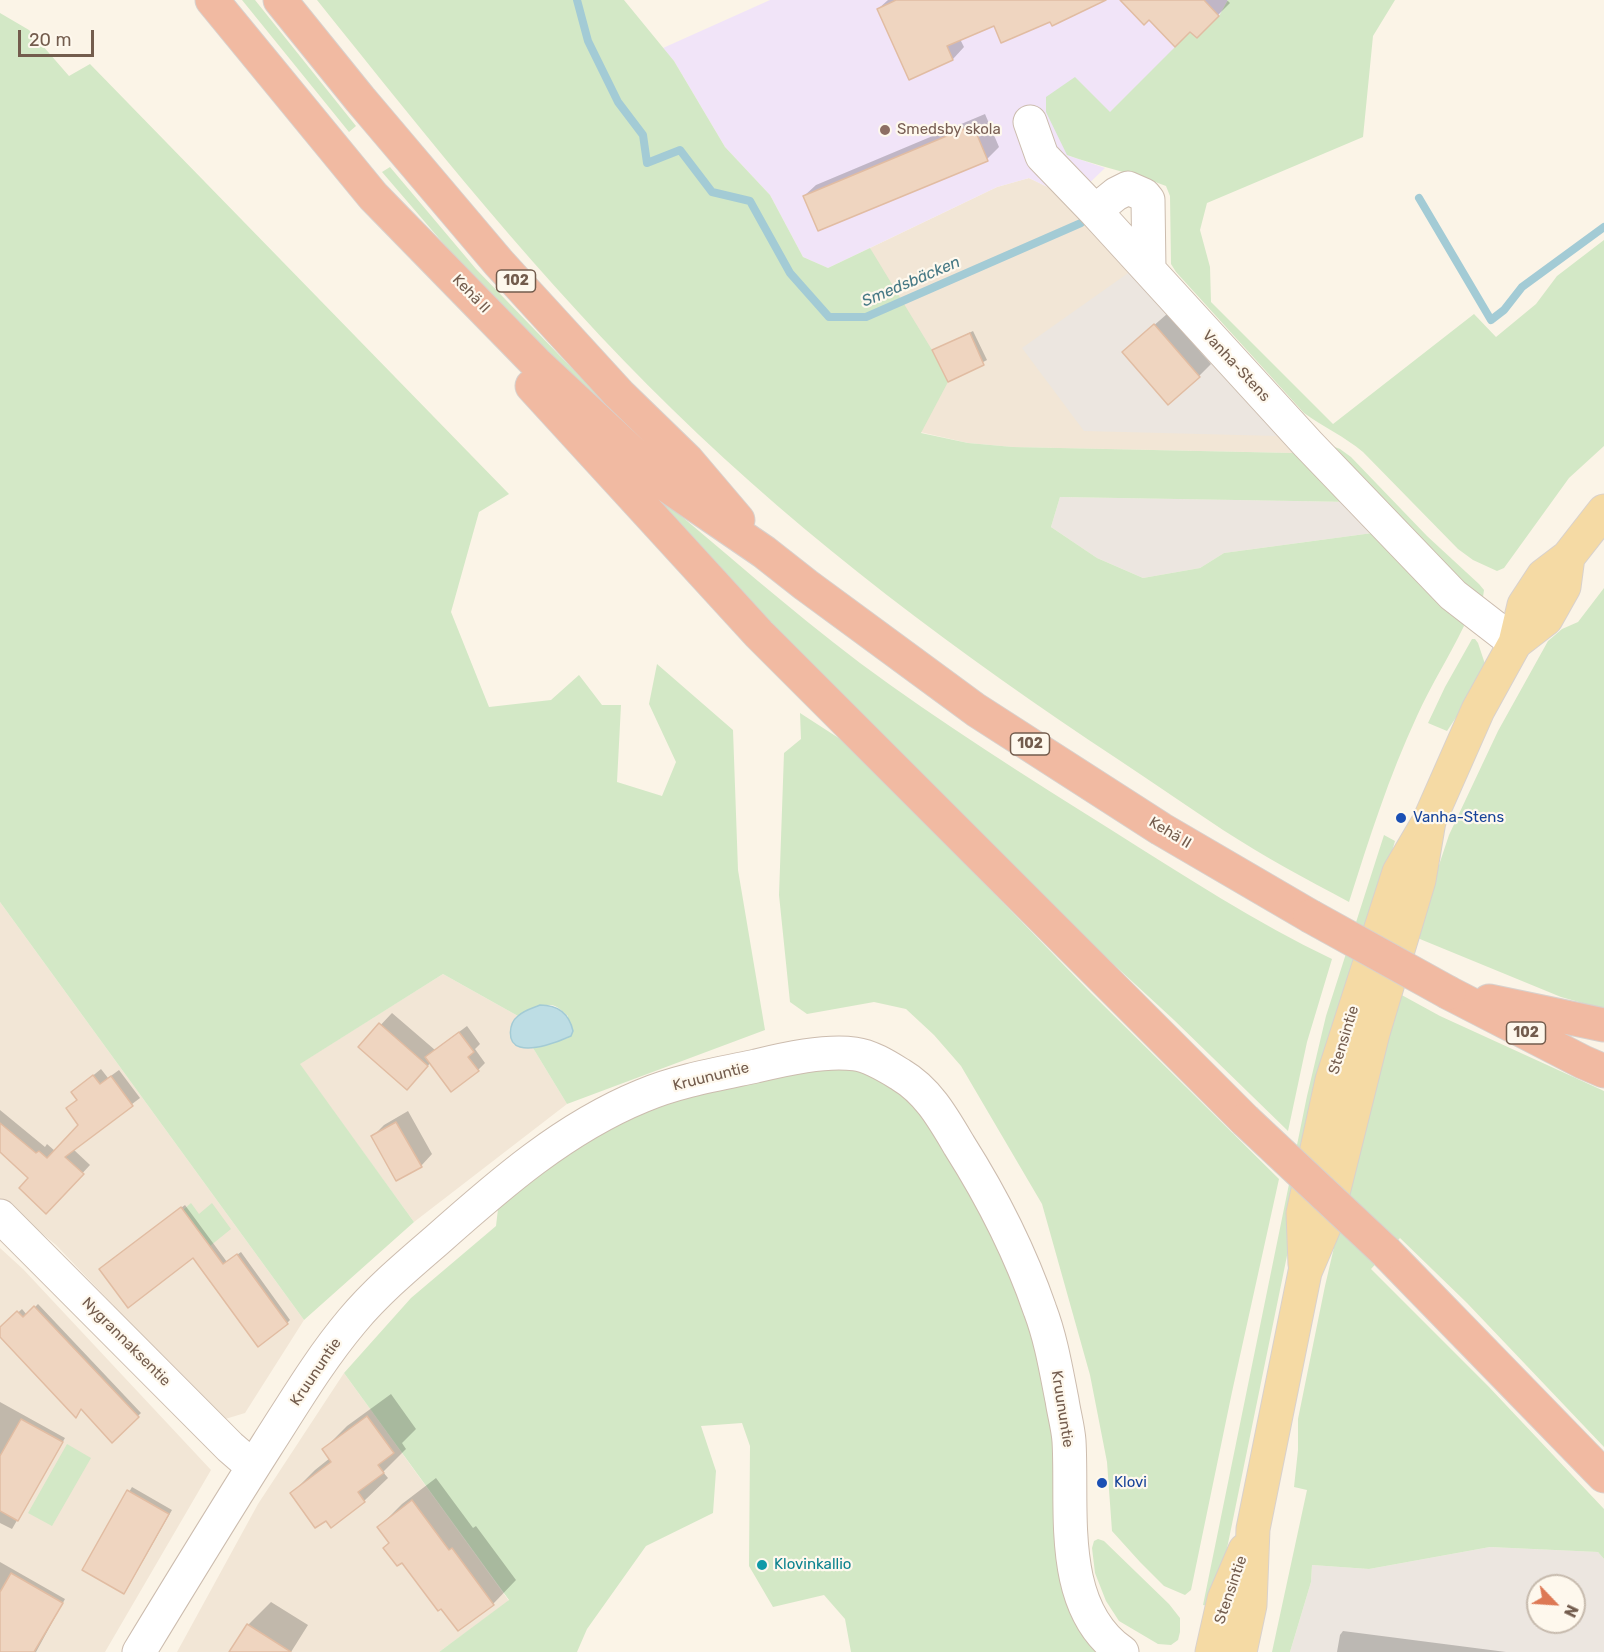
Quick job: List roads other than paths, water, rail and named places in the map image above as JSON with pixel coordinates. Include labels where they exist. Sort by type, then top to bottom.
[{"type":"highway","name":"Kehä II","points":[[213,0],[373,196],[536,363],[669,487],[764,552],[976,710],[1161,829],[1310,916],[1449,993],[1604,1071]]},
{"type":"highway","name":"Kehä II","points":[[280,0],[360,99],[499,263],[619,394],[687,460],[764,552]]},
{"type":"highway","points":[[373,196],[454,303],[759,634],[1245,1120],[1386,1252],[1604,1476]]},
{"type":"highway","points":[[1449,993],[1604,1025]]},
{"type":"main road","name":"Stensintie","points":[[1240,1652],[1250,1605],[1253,1529],[1305,1272],[1303,1213],[1332,1080],[1399,873],[1429,821],[1478,710],[1515,643],[1524,605],[1543,576],[1568,556],[1604,511]]},
{"type":"main road","name":"Stensintie","points":[[1212,1652],[1224,1599],[1253,1529]]},
{"type":"street","name":"Vanha-Stens","points":[[1030,122],[1041,156],[1095,211],[1361,501],[1445,587],[1515,643]]},
{"type":"street","points":[[1095,211],[1116,194],[1128,188],[1144,195],[1148,200],[1149,270]]},
{"type":"street","name":"Kruununtie","points":[[139,1652],[233,1496],[323,1358],[370,1300],[464,1216],[548,1148],[593,1119],[647,1093],[779,1061],[829,1054],[858,1054],[904,1077],[923,1092],[982,1181],[1016,1250],[1041,1313],[1056,1368],[1069,1437],[1073,1548],[1077,1584],[1095,1628],[1122,1652]]},
{"type":"street","name":"Nygrannaksentie","points":[[0,1216],[230,1447],[254,1467]]},
{"type":"water","points":[[540,1005],[557,1008],[566,1015],[573,1031],[571,1036],[539,1047],[526,1048],[516,1045],[510,1033],[515,1019],[523,1012]]},
{"type":"waterway","name":"Smedsbäcken","points":[[577,0],[588,41],[618,102],[643,135],[647,163],[680,150],[712,192],[750,201],[790,273],[829,317],[866,317],[1081,223]]},
{"type":"waterway","points":[[1419,198],[1491,320],[1504,310],[1522,287],[1604,227]]},
{"type":"place","name":"Smedsby skola","points":[[885,130]]},
{"type":"place","name":"Vanha-Stens","points":[[1401,818]]},
{"type":"place","name":"Klovi","points":[[1102,1483]]},
{"type":"place","name":"Klovinkallio","points":[[762,1565]]}]
